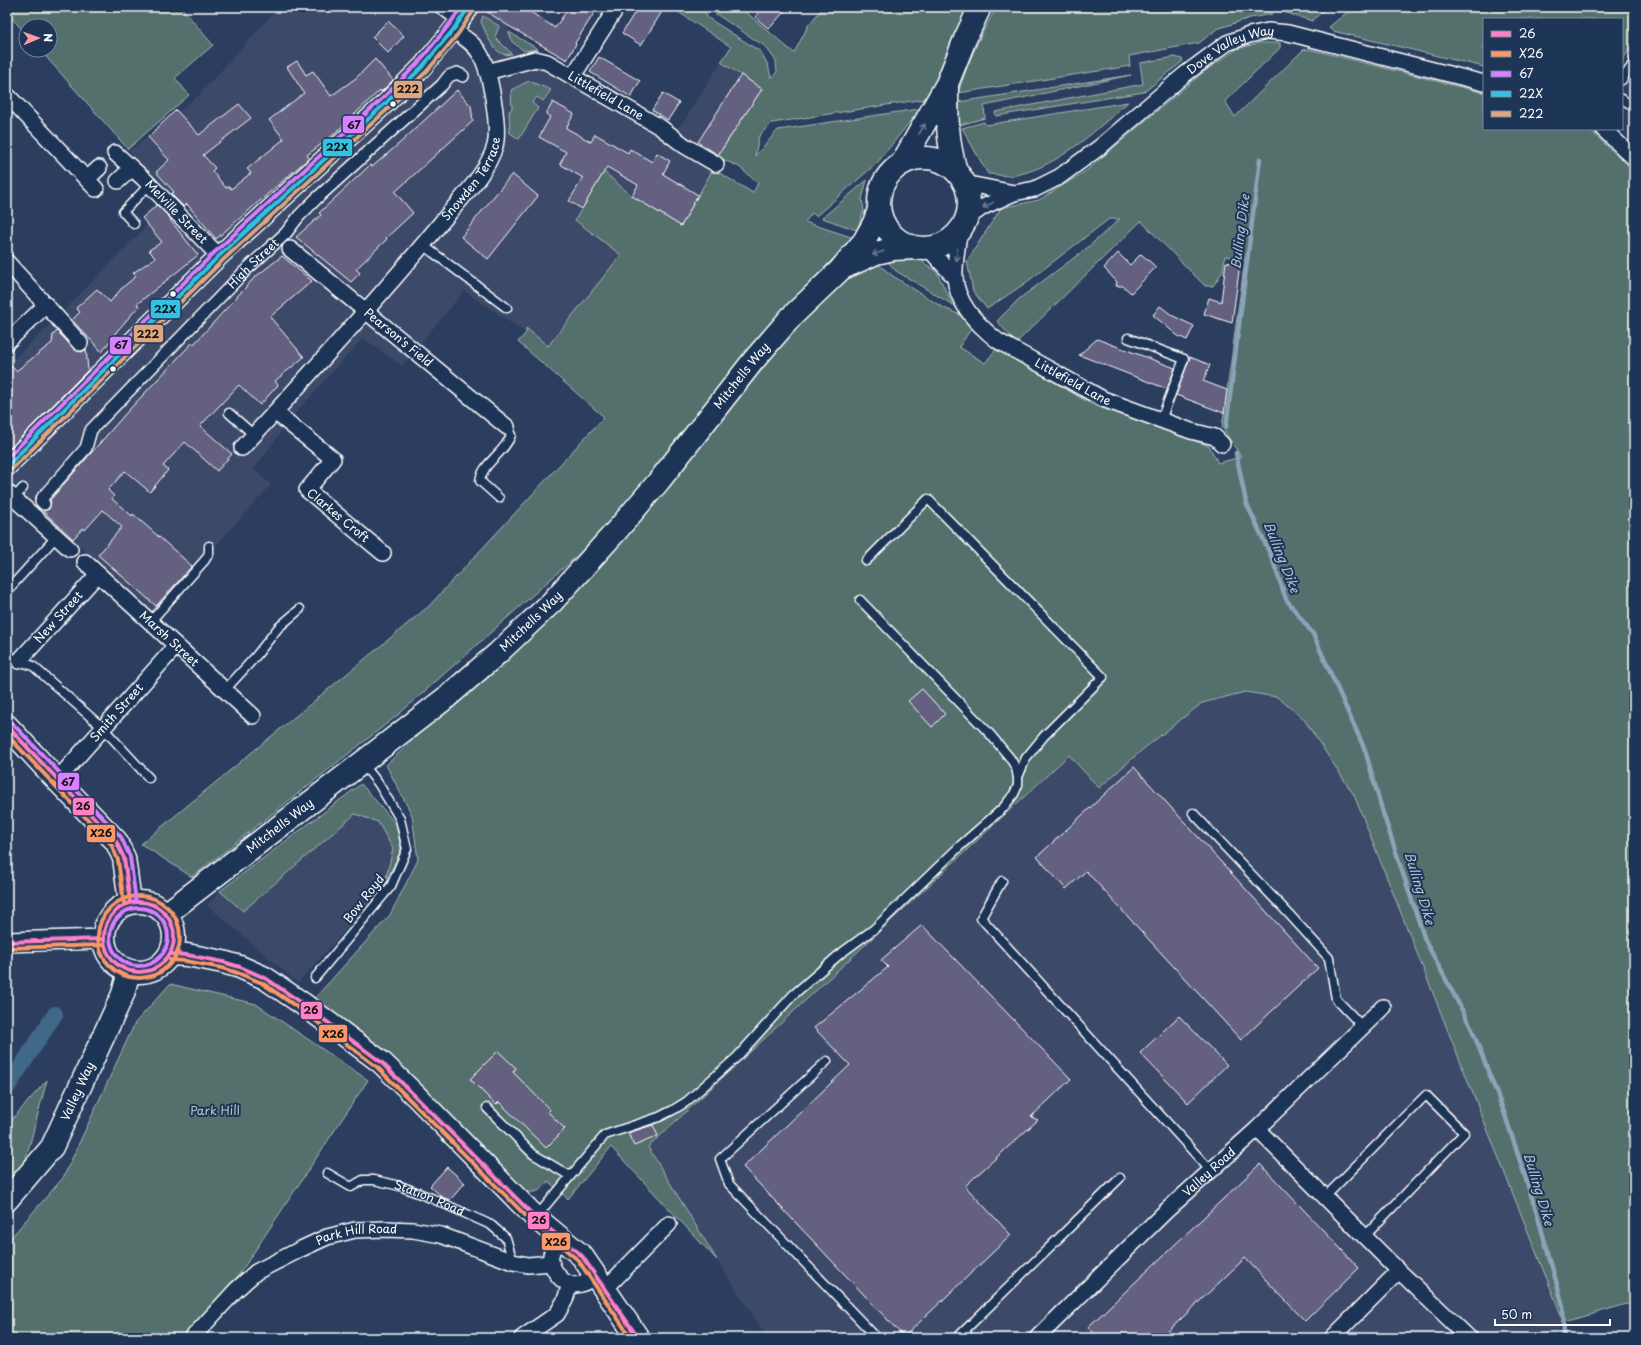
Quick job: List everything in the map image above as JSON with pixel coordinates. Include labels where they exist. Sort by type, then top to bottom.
[{"type":"main road","points":[[947,84],[950,153],[969,196],[969,209],[962,226],[950,239],[940,245],[922,248],[905,244],[890,233],[885,227],[879,210],[878,198],[882,184],[890,172],[902,162],[922,130],[947,84],[964,39],[980,7]]},
{"type":"main road","points":[[902,162],[916,158],[931,158],[944,162],[960,177]]},
{"type":"main road","name":"Mitchells Way","points":[[166,914],[453,692],[498,653],[552,602],[659,481],[753,361],[791,317],[839,271],[864,241],[879,210]]},
{"type":"main road","name":"Mitchells Way","points":[[839,271],[876,253],[893,249],[922,248]]},
{"type":"main road","points":[[7,726],[116,841],[124,858],[130,902]]},
{"type":"main road","points":[[140,901],[159,907],[172,923],[174,934],[174,944],[170,954],[163,964],[152,970],[141,973],[129,971],[119,967],[111,959],[106,950],[103,939],[105,927],[110,916],[119,908],[130,902],[140,901]]},
{"type":"main road","points":[[170,954],[187,955],[240,966],[265,978],[303,1004],[381,1062],[535,1217],[582,1256],[638,1338]]},
{"type":"main road","name":"Valley Way","points":[[7,1200],[52,1147],[123,994],[129,971]]},
{"type":"street","name":"Snowden Terrace","points":[[365,311],[423,245],[480,174],[489,160],[495,145],[497,129],[487,72],[481,55],[461,19],[443,7]]},
{"type":"street","points":[[573,76],[617,7]]},
{"type":"street","points":[[7,466],[219,256],[388,101],[422,67],[461,19]]},
{"type":"street","name":"Dove Valley Way","points":[[962,226],[984,207],[1014,193],[1035,189],[1059,177],[1100,147],[1207,57],[1226,43],[1249,35],[1268,32],[1288,33],[1483,83]]},
{"type":"street","name":"Littlefield Lane","points":[[487,72],[535,59],[547,62],[660,127],[685,146],[716,164]]},
{"type":"street","name":"High Street","points":[[44,504],[41,501],[43,497],[64,476],[88,446],[92,430],[248,268],[286,233],[299,216],[388,132],[442,85],[449,76],[457,73],[463,76]]},
{"type":"street","points":[[7,95],[91,184],[99,168]]},
{"type":"street","points":[[1604,130],[1634,158]]},
{"type":"street","name":"Melville Street","points":[[115,153],[150,184],[219,256]]},
{"type":"street","points":[[118,181],[132,168]]},
{"type":"street","name":"Dove Valley Way","points":[[960,177],[1014,193]]},
{"type":"street","name":"Littlefield Lane","points":[[962,226],[955,278],[959,293],[966,307],[983,329],[998,341],[1103,399],[1191,431],[1215,437],[1222,444]]},
{"type":"street","name":"Littlefield Lane","points":[[922,248],[955,278]]},
{"type":"street","name":"Pearson's Field","points":[[290,249],[506,428]]},
{"type":"street","points":[[7,262],[80,343]]},
{"type":"street","points":[[7,342],[46,305]]},
{"type":"street","points":[[242,448],[365,311]]},
{"type":"street","name":"Clarkes Croft","points":[[275,412],[332,459],[307,490],[383,553]]},
{"type":"street","points":[[15,492],[56,537],[70,549]]},
{"type":"street","name":"Marsh Street","points":[[85,562],[253,716]]},
{"type":"street","name":"New Street","points":[[13,658],[98,574]]},
{"type":"street","name":"Smith Street","points":[[57,780],[176,646]]},
{"type":"street","points":[[7,942],[103,939]]},
{"type":"street","name":"Valley Road","points":[[1037,1338],[1166,1211],[1257,1129],[1383,1007]]},
{"type":"street","points":[[1257,1129],[1399,1272],[1469,1338]]},
{"type":"street","points":[[560,1238],[551,1254],[551,1263],[558,1275],[570,1284],[579,1284],[588,1281],[600,1282],[669,1224]]},
{"type":"street","name":"Park Hill Road","points":[[192,1338],[236,1290],[256,1272],[307,1246],[327,1238],[355,1230],[413,1230],[441,1235],[513,1262],[528,1265],[551,1263]]},
{"type":"street","points":[[1332,1338],[1399,1272]]},
{"type":"street","points":[[522,1338],[557,1314],[565,1300],[570,1284]]},
{"type":"lane","points":[[1623,78],[1634,62]]},
{"type":"lane","points":[[1623,100],[1634,107]]},
{"type":"lane","points":[[134,224],[123,212],[150,184]]},
{"type":"lane","points":[[423,245],[507,308]]},
{"type":"lane","points":[[1128,338],[1184,360],[1161,420]]},
{"type":"lane","points":[[229,412],[254,435]]},
{"type":"lane","points":[[499,498],[480,481],[481,473],[504,449],[509,441],[511,435],[506,428]]},
{"type":"lane","points":[[866,561],[928,499],[1103,677],[1044,736],[1026,758],[1018,778]]},
{"type":"lane","points":[[7,591],[56,537]]},
{"type":"lane","points":[[150,622],[205,560],[209,553],[210,546]]},
{"type":"lane","points":[[535,1217],[605,1135],[659,1117],[686,1102],[737,1057],[793,994],[840,954],[874,929],[961,845],[1003,808],[1016,790],[1018,786],[1018,778],[1016,768],[1010,758],[860,600]]},
{"type":"lane","points":[[224,690],[256,656],[278,628],[300,609]]},
{"type":"lane","points":[[13,658],[33,666],[103,728],[148,778]]},
{"type":"lane","name":"Bow Royd","points":[[315,978],[391,886],[407,849],[400,818],[378,783],[362,763]]},
{"type":"lane","points":[[1193,813],[1329,958],[1336,999],[1362,1026]]},
{"type":"lane","points":[[1002,881],[981,918],[1211,1171]]},
{"type":"lane","points":[[827,1061],[720,1159],[728,1184],[877,1338]]},
{"type":"lane","points":[[1325,1197],[1426,1095],[1464,1133],[1364,1237]]},
{"type":"lane","points":[[487,1108],[533,1154],[570,1176]]},
{"type":"lane","name":"Station Road","points":[[327,1173],[351,1187],[363,1180],[374,1180],[400,1186],[492,1225],[506,1238],[513,1262]]},
{"type":"lane","points":[[957,1338],[1120,1178]]},
{"type":"lane","points":[[964,1331],[970,1338]]},
{"type":"shaded area","points":[[279,7],[429,7],[448,21],[478,13],[482,7],[523,7],[515,12],[507,26],[512,46],[667,135],[678,128],[684,121],[721,62],[762,89],[713,169],[681,226],[632,196],[604,172],[621,255],[548,346],[527,329],[526,333],[464,291],[402,366],[363,338],[293,416],[254,469],[271,485],[152,616],[73,539],[12,484],[7,489],[7,364],[41,334],[173,199],[129,151],[197,97]]},
{"type":"shaded area","points":[[1245,692],[1277,697],[1303,718],[1354,795],[1564,1322],[1554,1338],[768,1338],[717,1260],[648,1147],[1070,755],[1099,788],[1142,750],[1202,703]]},
{"type":"shaded area","points":[[355,814],[378,822],[393,849],[384,886],[298,983],[207,905],[220,891],[243,911]]},
{"type":"green space","points":[[17,7],[181,7],[213,45],[175,78],[189,95],[128,149],[47,58],[58,58],[58,18],[18,18],[18,25],[9,15]]},
{"type":"green space","points":[[671,7],[702,7],[708,18],[761,52],[768,65],[771,78],[777,72],[776,61],[766,47],[713,12],[711,7],[740,7],[794,53],[809,24],[824,7],[969,7],[954,34],[931,98],[772,123],[759,136],[755,156],[778,130],[925,108],[920,121],[913,118],[877,163],[816,216],[812,213],[805,222],[854,238],[784,308],[728,374],[606,530],[399,714],[192,877],[141,844],[429,606],[604,417],[518,342],[526,333],[526,328],[548,346],[621,255],[575,220],[604,172],[632,196],[681,226],[713,169],[753,193],[758,183],[738,166],[717,157],[762,89],[721,62],[731,47]]},
{"type":"green space","points":[[997,7],[1269,7],[1272,14],[1250,18],[1217,29],[1199,43],[1129,56],[1130,66],[958,93],[975,49]]},
{"type":"green space","points":[[1281,7],[1327,7],[1312,21],[1284,12]]},
{"type":"green space","points":[[1348,7],[1634,7],[1634,42],[1623,59],[1623,18],[1483,18],[1483,67],[1333,31],[1329,27],[1351,9]]},
{"type":"green space","points":[[483,16],[499,26],[495,37],[512,54],[506,55],[500,53],[492,44],[481,22]]},
{"type":"green space","points":[[509,32],[538,49],[524,51],[512,42]]},
{"type":"green space","points":[[1259,43],[1280,43],[1280,48],[1225,101],[1235,117],[1303,50],[1309,49],[1483,93],[1483,130],[1587,130],[1593,133],[1634,171],[1634,1302],[1564,1322],[1354,795],[1303,718],[1277,697],[1245,692],[1202,703],[1142,750],[1099,788],[1069,755],[648,1147],[717,1260],[611,1147],[568,1199],[548,1181],[544,1187],[539,1190],[527,1192],[396,1063],[313,1000],[390,915],[418,860],[412,815],[386,765],[598,567],[639,523],[785,341],[840,284],[870,265],[878,264],[893,276],[942,307],[960,315],[971,329],[959,347],[985,363],[997,348],[1091,404],[1209,446],[1218,463],[1241,457],[1222,427],[1245,259],[1225,256],[1223,271],[1213,286],[1205,286],[1141,221],[1016,343],[997,321],[1019,299],[1087,248],[1120,219],[1109,219],[1024,284],[987,309],[973,291],[967,261],[1001,208],[1039,200],[1086,171],[1202,73],[1237,49]]},
{"type":"green space","points":[[1175,57],[1182,59],[1183,61],[1144,92],[996,116],[995,112],[1143,84],[1140,63]]},
{"type":"green space","points":[[1131,75],[984,106],[985,118],[960,125],[958,119],[959,102]]},
{"type":"green space","points":[[529,81],[551,90],[543,101],[537,97],[532,103],[538,108],[519,139],[510,133],[509,111],[512,109],[511,90]]},
{"type":"green space","points":[[1128,102],[1074,148],[1043,166],[1010,176],[988,174],[962,128],[984,122],[986,125]]},
{"type":"green space","points":[[867,180],[862,199],[864,210],[857,230],[822,218]]},
{"type":"green space","points":[[900,260],[920,260],[936,271],[953,305],[896,271],[888,262]]},
{"type":"green space","points":[[361,784],[396,824],[401,850],[384,886],[393,849],[378,822],[355,814],[243,911],[220,891]]},
{"type":"green space","name":"Park Hill","points":[[170,984],[256,1004],[368,1080],[197,1338],[7,1338],[7,1242],[63,1178],[135,1023]]},
{"type":"green space","points":[[47,1080],[24,1166],[7,1184],[7,1125]]},
{"type":"building","points":[[480,7],[523,7],[555,28],[569,7],[598,7],[575,43],[576,44],[567,60],[507,25]]},
{"type":"building","points":[[638,7],[665,7],[641,45],[622,33]]},
{"type":"building","points":[[763,7],[788,7],[769,29],[755,17]]},
{"type":"building","points":[[388,21],[404,36],[388,53],[372,37]]},
{"type":"building","points":[[599,57],[640,81],[631,97],[590,72]]},
{"type":"building","points":[[375,59],[393,80],[381,92],[380,90],[332,136],[307,155],[309,158],[216,239],[187,204],[184,207],[171,194],[174,192],[156,172],[169,160],[148,137],[176,110],[199,135],[239,104],[251,118],[203,155],[215,168],[212,171],[226,188],[229,186],[231,189],[251,173],[247,169],[284,139],[269,120],[304,93],[287,67],[297,61],[306,75],[313,71],[331,96],[356,78]]},
{"type":"building","points":[[741,75],[762,89],[718,155],[698,142]]},
{"type":"building","points":[[457,90],[471,106],[473,121],[395,192],[413,213],[356,269],[360,273],[351,282],[296,237],[321,215],[319,213],[370,165],[372,167],[401,142]]},
{"type":"building","points":[[663,93],[679,103],[668,120],[652,110]]},
{"type":"building","points":[[553,102],[574,114],[566,128],[591,142],[595,134],[628,153],[630,149],[652,162],[657,153],[670,161],[663,174],[698,195],[681,226],[632,196],[638,185],[607,167],[582,209],[569,201],[583,178],[560,164],[566,152],[539,137],[550,117],[546,114]]},
{"type":"building","points":[[512,174],[538,196],[488,259],[461,237]]},
{"type":"building","points":[[157,205],[171,219],[170,220],[198,255],[137,304],[139,306],[117,331],[102,352],[72,320],[80,312],[76,308],[97,289],[110,302],[121,289],[136,276],[133,273],[155,258],[149,250],[162,242],[142,218]]},
{"type":"building","points":[[1118,253],[1130,265],[1141,254],[1156,267],[1131,293],[1123,286],[1116,286],[1117,282],[1104,268]]},
{"type":"building","points":[[282,256],[312,281],[270,317],[304,357],[275,381],[278,385],[260,405],[239,385],[200,426],[232,454],[217,471],[185,442],[163,466],[168,470],[150,492],[125,471],[108,490],[114,496],[112,499],[132,516],[133,514],[192,566],[156,606],[98,555],[122,527],[103,510],[85,530],[83,528],[73,539],[43,511],[49,509],[51,502],[50,500],[127,412],[192,343],[194,344],[254,278]]},
{"type":"building","points":[[1226,262],[1240,264],[1232,323],[1204,314],[1209,298],[1221,302]]},
{"type":"building","points":[[1160,306],[1173,316],[1194,326],[1187,340],[1178,336],[1153,315]]},
{"type":"building","points":[[57,331],[77,351],[82,352],[86,349],[88,370],[7,451],[7,362],[16,371],[52,343],[53,335]]},
{"type":"building","points":[[1097,339],[1175,368],[1167,389],[1079,355]]},
{"type":"building","points":[[1190,357],[1210,365],[1203,381],[1227,390],[1224,413],[1176,395]]},
{"type":"building","points":[[922,689],[945,714],[932,727],[908,701]]},
{"type":"building","points":[[1134,767],[1318,968],[1241,1040],[1086,871],[1066,889],[1037,857]]},
{"type":"building","points":[[922,925],[1071,1079],[1031,1117],[1038,1120],[965,1186],[1011,1235],[904,1337],[743,1167],[850,1065],[814,1028],[888,967],[881,960]]},
{"type":"building","points":[[1179,1016],[1227,1065],[1188,1103],[1140,1053]]},
{"type":"building","points":[[498,1051],[516,1068],[513,1072],[550,1110],[548,1112],[565,1129],[546,1148],[499,1102],[496,1105],[470,1079]]},
{"type":"building","points":[[653,1125],[658,1136],[634,1146],[628,1133]]},
{"type":"building","points":[[1260,1164],[1359,1268],[1305,1321],[1245,1258],[1161,1338],[1099,1338],[1088,1327]]},
{"type":"building","points":[[447,1167],[465,1183],[450,1200],[442,1197],[430,1186]]},
{"type":"waterway","name":"Bulling Dike","points":[[1226,427],[1260,159]]},
{"type":"waterway","name":"Bulling Dike","points":[[1236,453],[1246,502],[1272,558],[1286,599],[1313,634],[1365,750],[1383,813],[1425,940],[1471,1027],[1504,1112],[1536,1210],[1563,1306],[1564,1338]]},
{"type":"waterway","points":[[7,1088],[55,1014]]},
{"type":"transit line","name":"67","points":[[7,458],[215,252],[384,97],[418,63],[462,7]]},
{"type":"transit line","name":"22X","points":[[7,466],[219,256],[388,101],[422,67],[453,30],[469,7]]},
{"type":"transit line","name":"222","points":[[11,470],[223,260],[427,71],[458,34],[474,10]]},
{"type":"transit line","name":"67","points":[[11,722],[121,837],[130,857],[136,901]]},
{"type":"transit line","name":"26","points":[[7,726],[116,841],[124,858],[130,902]]},
{"type":"transit line","name":"X26","points":[[7,735],[111,844],[118,860],[124,903]]},
{"type":"transit line","name":"X26","points":[[131,896],[147,896],[162,903],[173,914],[180,929],[180,937],[180,945],[177,953],[168,966],[155,975],[147,978],[131,978],[116,971],[105,960],[98,945],[98,929],[105,914],[116,903],[131,896]]},
{"type":"transit line","name":"26","points":[[132,902],[146,902],[159,908],[168,917],[172,923],[174,937],[172,951],[164,962],[153,970],[146,972],[132,972],[125,970],[114,962],[106,951],[104,944],[104,930],[106,923],[114,912],[125,904],[132,902]]},
{"type":"transit line","name":"67","points":[[133,908],[145,908],[160,916],[168,931],[168,937],[168,943],[160,958],[145,966],[133,966],[118,958],[110,943],[110,931],[118,916],[133,908]]},
{"type":"transit line","name":"26","points":[[7,942],[103,939]]},
{"type":"transit line","name":"X26","points":[[7,948],[103,945]]},
{"type":"transit line","name":"26","points":[[170,954],[187,955],[223,962],[240,967],[265,978],[303,1004],[381,1062],[535,1217],[582,1256],[638,1338]]},
{"type":"transit line","name":"X26","points":[[170,960],[186,961],[222,968],[262,983],[300,1009],[377,1067],[531,1221],[578,1260],[631,1338]]}]
